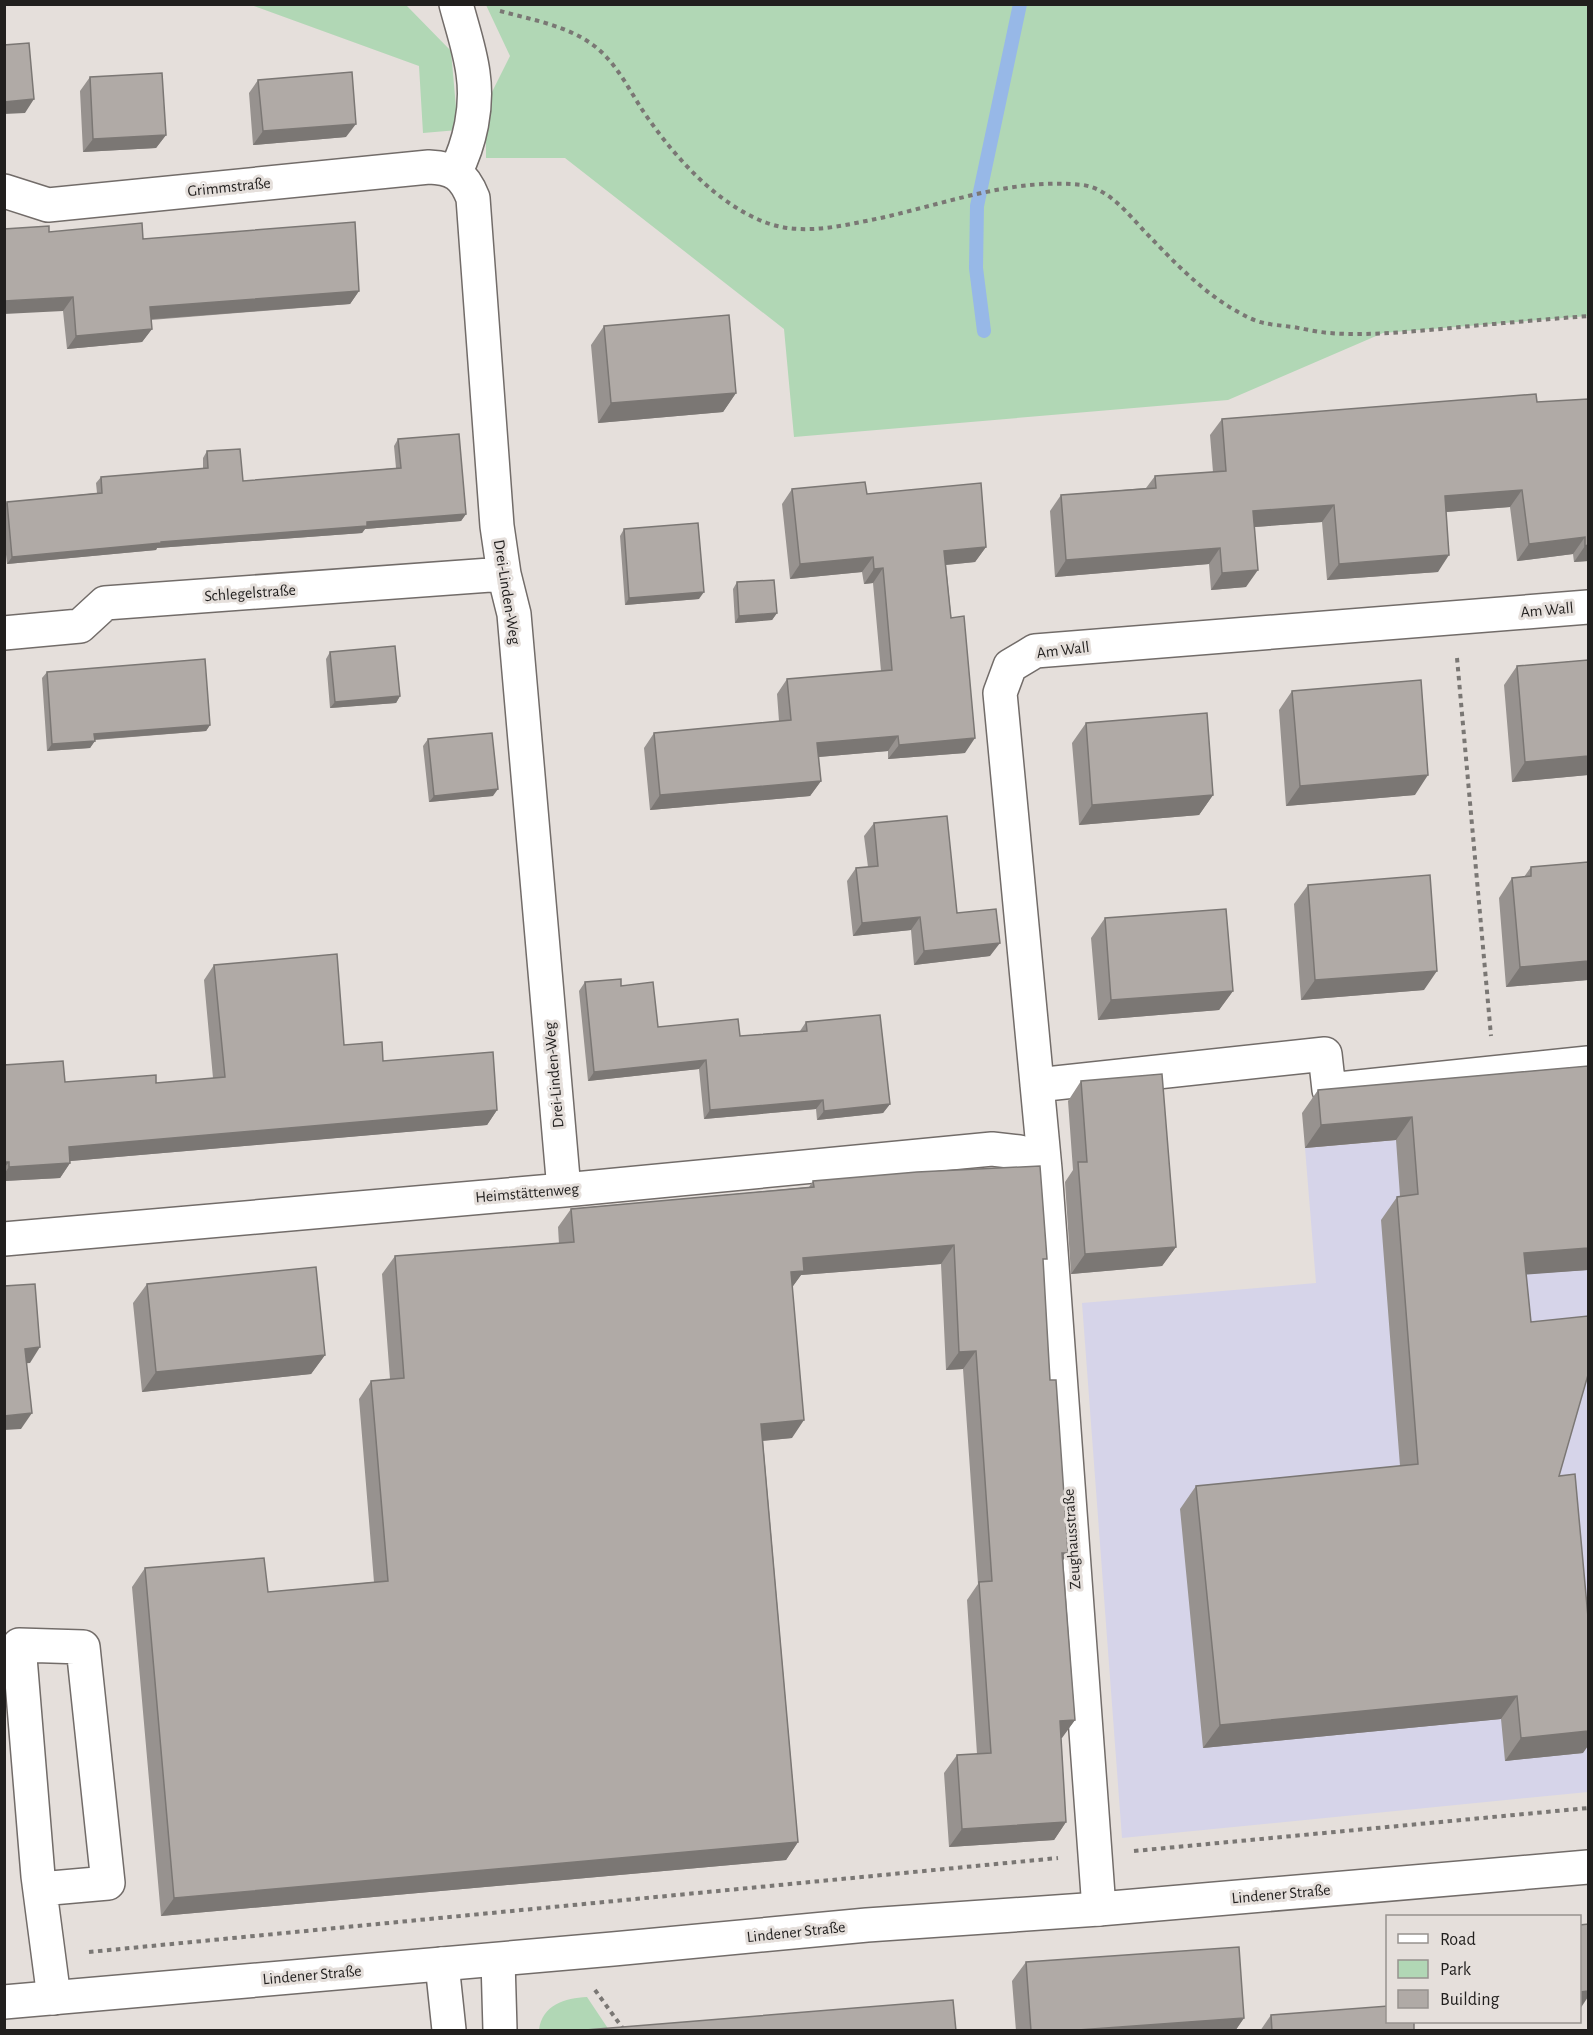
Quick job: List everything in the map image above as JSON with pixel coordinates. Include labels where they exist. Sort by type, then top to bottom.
[{"type":"street","points":[[455,173],[466,149],[473,114],[474,74],[456,4]]},
{"type":"street","name":"Grimmstraße","points":[[4,191],[48,205],[429,167],[443,168],[455,173]]},
{"type":"street","name":"Drei-Linden-Weg","points":[[455,173],[466,181],[473,198],[496,526],[514,614],[564,1190]]},
{"type":"street","name":"Schlegelstraße","points":[[4,633],[80,626],[105,603],[504,574]]},
{"type":"street","name":"Am Wall","points":[[1045,1169],[1000,693],[1010,666],[1035,651],[1588,607]]},
{"type":"street","points":[[1037,1085],[1325,1054],[1329,1090],[1588,1063]]},
{"type":"street","name":"Heimstättenweg","points":[[4,1239],[564,1190],[992,1149],[1019,1152],[1045,1169]]},
{"type":"street","name":"Zeughausstraße","points":[[1045,1169],[1099,1909]]},
{"type":"street","points":[[40,1889],[108,1883],[83,1647],[19,1645],[40,1889],[54,1998]]},
{"type":"street","name":"Lindener Straße","points":[[4,2002],[498,1960],[867,1925],[1099,1909],[1588,1867]]},
{"type":"street","points":[[498,1960],[500,2031]]},
{"type":"street","points":[[442,1964],[449,2031]]},
{"type":"path","points":[[497,10],[574,33],[598,49],[618,71],[643,111],[678,157],[709,186],[734,205],[766,222],[791,230],[831,228],[894,216],[1012,187],[1060,184],[1087,186],[1105,194],[1120,206],[1215,297],[1262,324],[1329,333],[1383,333],[1588,316]]},
{"type":"path","points":[[1454,618],[1494,1073]]},
{"type":"path","points":[[49,1956],[1588,1808]]},
{"type":"path","points":[[591,1984],[624,2031]]},
{"type":"shaded area","points":[[1588,1123],[1588,1792],[1122,1838],[1082,1303],[1316,1283],[1305,1148]]},
{"type":"green space","points":[[396,4],[407,6],[451,51],[458,130],[423,133],[419,66],[251,5]]},
{"type":"green space","points":[[486,5],[1588,5],[1588,316],[1383,333],[1228,400],[794,437],[784,329],[565,158],[486,158],[486,127],[492,92],[510,56]]},
{"type":"green space","points":[[587,1997],[609,2030],[539,2030],[545,2014],[556,2004]]},
{"type":"building","points":[[29,43],[34,99],[4,102],[4,45]]},
{"type":"building","points":[[352,72],[356,124],[263,131],[258,80]]},
{"type":"building","points":[[162,73],[166,135],[93,139],[90,77]]},
{"type":"building","points":[[355,222],[359,291],[150,307],[152,329],[76,336],[73,297],[4,301],[4,229],[49,226],[49,232],[142,223],[143,239]]},
{"type":"building","points":[[729,315],[736,393],[611,403],[604,326]]},
{"type":"building","points":[[1536,394],[1537,402],[1588,399],[1588,545],[1585,546],[1585,537],[1529,544],[1522,490],[1445,496],[1449,555],[1339,564],[1334,505],[1253,511],[1258,570],[1222,573],[1220,548],[1066,560],[1061,495],[1156,488],[1155,476],[1226,471],[1222,419]]},
{"type":"building","points":[[459,434],[466,514],[367,522],[367,526],[161,542],[12,557],[7,502],[102,493],[101,477],[208,468],[207,451],[240,449],[243,481],[401,468],[398,439]]},
{"type":"building","points":[[865,482],[867,494],[981,483],[986,547],[944,551],[951,618],[964,616],[975,738],[899,745],[898,736],[817,743],[821,781],[660,795],[654,733],[791,720],[787,679],[892,670],[883,568],[874,569],[873,557],[800,564],[792,489]]},
{"type":"building","points":[[698,523],[704,592],[629,598],[624,529]]},
{"type":"building","points":[[774,580],[777,613],[739,616],[737,582]]},
{"type":"building","points":[[395,646],[400,696],[335,702],[330,652]]},
{"type":"building","points":[[205,659],[210,725],[94,734],[95,741],[52,744],[47,672]]},
{"type":"building","points":[[1588,660],[1588,756],[1525,762],[1517,666]]},
{"type":"building","points":[[1421,680],[1428,775],[1300,786],[1292,691]]},
{"type":"building","points":[[1207,713],[1213,795],[1092,805],[1086,723]]},
{"type":"building","points":[[492,733],[498,789],[434,796],[428,739]]},
{"type":"building","points":[[947,816],[957,913],[996,909],[1000,943],[924,951],[920,917],[862,923],[856,868],[878,866],[874,823]]},
{"type":"building","points":[[1588,862],[1588,961],[1520,967],[1512,878],[1531,876],[1531,867]]},
{"type":"building","points":[[1430,875],[1437,971],[1315,980],[1308,885]]},
{"type":"building","points":[[1226,909],[1233,991],[1111,1000],[1105,918]]},
{"type":"building","points":[[337,954],[344,1045],[382,1042],[383,1061],[493,1052],[497,1110],[69,1147],[70,1163],[9,1167],[9,1162],[4,1162],[4,1065],[63,1061],[65,1082],[156,1075],[156,1083],[225,1077],[214,965]]},
{"type":"building","points":[[621,979],[621,986],[653,982],[658,1027],[738,1019],[740,1036],[807,1031],[806,1022],[880,1015],[890,1104],[824,1111],[823,1100],[710,1110],[706,1060],[594,1072],[585,982]]},
{"type":"building","points":[[1588,1066],[1588,1248],[1524,1253],[1531,1322],[1588,1316],[1588,1375],[1559,1476],[1575,1474],[1588,1617],[1588,1731],[1521,1738],[1517,1696],[1220,1725],[1196,1486],[1418,1464],[1397,1197],[1418,1194],[1412,1117],[1321,1125],[1318,1090]]},
{"type":"building","points":[[1162,1074],[1176,1247],[1085,1254],[1078,1162],[1087,1162],[1081,1081]]},
{"type":"building","points":[[1040,1166],[1047,1259],[1043,1259],[1050,1380],[1056,1380],[1068,1553],[1062,1553],[1075,1720],[1060,1721],[1066,1822],[962,1829],[957,1755],[991,1753],[979,1582],[992,1581],[976,1351],[959,1352],[954,1245],[803,1258],[804,1271],[791,1272],[804,1420],[761,1424],[798,1842],[174,1898],[145,1568],[264,1558],[268,1592],[388,1581],[371,1381],[404,1378],[395,1256],[574,1242],[571,1209],[814,1187],[813,1181],[917,1172]]},
{"type":"building","points":[[316,1267],[325,1355],[156,1372],[147,1284]]},
{"type":"building","points":[[35,1284],[40,1347],[25,1349],[32,1413],[4,1416],[4,1286]]},
{"type":"building","points":[[1588,1924],[1588,1991],[1581,1992],[1581,1925]]},
{"type":"building","points":[[1239,1947],[1244,2018],[1064,2031],[1031,2031],[1026,1962]]},
{"type":"building","points":[[953,2000],[956,2031],[573,2031]]},
{"type":"building","points":[[1386,2006],[1386,2023],[1414,2023],[1414,2031],[1272,2031],[1271,2015]]},
{"type":"waterway","points":[[984,331],[976,268],[977,206],[1020,4]]}]
